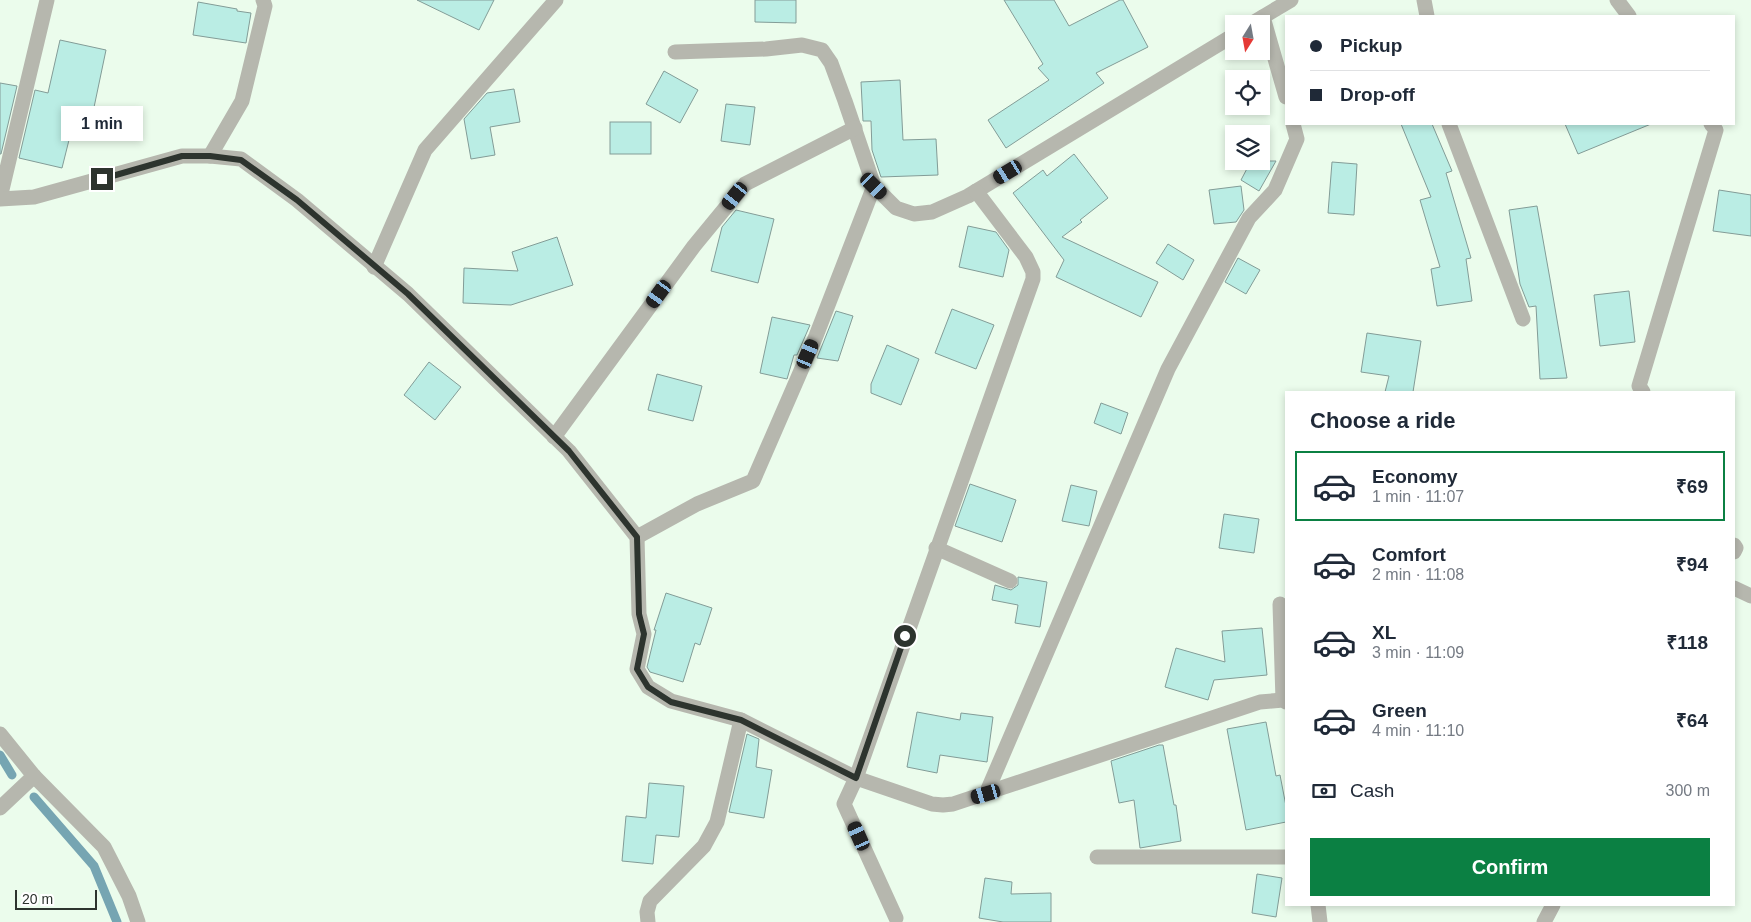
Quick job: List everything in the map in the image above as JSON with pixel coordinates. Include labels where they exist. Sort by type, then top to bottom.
[{"type":"street","points":[[47,0],[0,198],[34,197],[182,156],[210,156],[241,160],[297,200],[408,294],[569,451],[637,537],[639,614],[644,634],[637,669],[648,687],[671,702],[741,720],[856,778],[922,801],[943,805],[986,794],[1260,702],[1285,701],[1280,604]]},
{"type":"street","points":[[210,156],[242,101],[265,6],[263,0]]},
{"type":"street","points":[[374,266],[425,150],[556,0]]},
{"type":"street","points":[[1266,15],[1291,0]]},
{"type":"street","points":[[1424,0],[1427,15]]},
{"type":"street","points":[[1617,0],[1628,15]]},
{"type":"street","points":[[675,52],[766,49],[802,45],[822,50],[831,63],[874,186],[896,208],[914,214],[932,212],[976,191],[1225,39]]},
{"type":"street","points":[[1270,55],[1285,94]]},
{"type":"street","points":[[986,794],[1168,369],[1249,218],[1276,190],[1297,140],[1293,125]]},
{"type":"street","points":[[1448,125],[1523,319]]},
{"type":"street","points":[[1642,391],[1639,386],[1716,130],[1712,125]]},
{"type":"street","points":[[554,437],[694,246],[745,184],[855,128]]},
{"type":"street","points":[[637,537],[697,504],[753,481],[816,336],[874,186]]},
{"type":"street","points":[[896,918],[844,804],[856,778],[1033,279],[1033,272],[1026,257],[976,191]]},
{"type":"street","points":[[936,548],[1010,581]]},
{"type":"street","points":[[1735,588],[1751,596]]},
{"type":"street","points":[[648,922],[647,912],[650,901],[704,846],[717,822],[741,720]]},
{"type":"street","points":[[0,734],[34,776],[104,847],[129,896],[138,922]]},
{"type":"street","points":[[0,808],[34,776]]},
{"type":"street","points":[[1097,857],[1285,857]]},
{"type":"street","points":[[1318,906],[1320,922]]},
{"type":"street","points":[[1544,922],[1552,906]]},
{"type":"building","points":[[417,0],[494,0],[479,30]]},
{"type":"building","points":[[755,0],[796,0],[796,23],[755,22]]},
{"type":"building","points":[[1004,0],[1054,0],[1069,26],[1123,0],[1148,47],[1096,73],[1104,83],[1006,148],[988,120],[1049,80],[1038,68],[1043,64]]},
{"type":"building","points":[[198,2],[251,13],[246,43],[193,35]]},
{"type":"building","points":[[60,40],[106,50],[88,136],[71,132],[62,168],[19,158],[35,90],[48,93]]},
{"type":"building","points":[[664,71],[698,90],[680,123],[646,104]]},
{"type":"building","points":[[900,80],[903,140],[936,139],[938,175],[881,177],[872,150],[871,121],[863,121],[861,82]]},
{"type":"building","points":[[0,83],[17,86],[1,154],[0,154]]},
{"type":"building","points":[[514,89],[520,122],[490,127],[495,155],[471,159],[464,119],[487,93]]},
{"type":"building","points":[[726,104],[755,107],[750,145],[721,141]]},
{"type":"building","points":[[610,122],[651,122],[651,154],[610,154]]},
{"type":"building","points":[[1401,125],[1432,125],[1452,171],[1446,173],[1471,258],[1466,259],[1472,301],[1437,306],[1431,269],[1440,267],[1420,200],[1431,197]]},
{"type":"building","points":[[1565,125],[1649,125],[1578,154]]},
{"type":"building","points":[[1074,154],[1108,198],[1062,237],[1158,282],[1141,317],[1056,277],[1064,260],[1013,193],[1043,170],[1047,176]]},
{"type":"building","points":[[1270,161],[1276,161],[1259,191],[1241,180],[1246,170],[1270,170]]},
{"type":"building","points":[[1332,162],[1357,164],[1354,215],[1328,213]]},
{"type":"building","points":[[1241,186],[1244,210],[1236,222],[1214,224],[1209,190]]},
{"type":"building","points":[[1719,190],[1751,195],[1751,236],[1713,231]]},
{"type":"building","points":[[1537,206],[1567,378],[1540,379],[1536,306],[1529,307],[1520,284],[1509,210]]},
{"type":"building","points":[[736,210],[774,219],[758,283],[711,271],[722,227]]},
{"type":"building","points":[[968,226],[996,232],[1009,250],[1003,277],[959,267]]},
{"type":"building","points":[[557,237],[573,285],[511,305],[463,303],[464,268],[518,271],[512,252]]},
{"type":"building","points":[[1168,244],[1194,260],[1183,280],[1156,263]]},
{"type":"building","points":[[1238,258],[1260,270],[1246,294],[1225,282]]},
{"type":"building","points":[[1629,291],[1635,342],[1600,346],[1594,295]]},
{"type":"building","points":[[952,309],[994,325],[976,369],[935,353]]},
{"type":"building","points":[[836,311],[853,316],[838,361],[817,358]]},
{"type":"building","points":[[772,317],[810,325],[797,355],[794,355],[787,379],[760,373]]},
{"type":"building","points":[[1367,333],[1421,341],[1413,391],[1385,391],[1389,376],[1361,372]]},
{"type":"building","points":[[887,345],[919,359],[901,405],[871,393],[871,384]]},
{"type":"building","points":[[429,362],[461,387],[435,420],[404,395]]},
{"type":"building","points":[[657,374],[702,386],[693,421],[648,410]]},
{"type":"building","points":[[1101,403],[1128,413],[1121,434],[1094,423]]},
{"type":"building","points":[[970,484],[1016,500],[1002,542],[955,526]]},
{"type":"building","points":[[1071,485],[1097,491],[1089,526],[1062,521]]},
{"type":"building","points":[[1224,514],[1259,519],[1254,553],[1219,548]]},
{"type":"building","points":[[1018,577],[1047,582],[1040,627],[1015,623],[1018,605],[992,600],[995,585],[1011,590],[1018,585]]},
{"type":"building","points":[[666,593],[712,608],[700,645],[695,643],[683,682],[650,672],[647,667],[656,630],[654,630]]},
{"type":"building","points":[[1262,628],[1267,675],[1214,680],[1208,700],[1165,687],[1176,648],[1225,662],[1222,631]]},
{"type":"building","points":[[917,712],[960,720],[961,713],[993,717],[987,762],[940,755],[937,773],[907,767]]},
{"type":"building","points":[[1266,722],[1276,776],[1280,775],[1285,801],[1285,822],[1246,830],[1227,729]]},
{"type":"building","points":[[747,734],[759,739],[756,767],[772,770],[764,818],[729,812]]},
{"type":"building","points":[[1163,745],[1174,805],[1176,805],[1181,841],[1140,848],[1134,800],[1119,803],[1111,761]]},
{"type":"building","points":[[649,783],[684,786],[679,837],[656,835],[653,864],[622,861],[626,816],[646,818]]},
{"type":"building","points":[[1257,874],[1282,878],[1276,917],[1252,913]]},
{"type":"building","points":[[985,878],[1012,882],[1011,894],[1051,893],[1051,922],[1003,922],[979,918]]},
{"type":"waterway","points":[[0,755],[12,775]]},
{"type":"waterway","points":[[34,797],[94,866],[117,922]]},
{"type":"route","points":[[102,179],[182,156],[210,156],[241,160],[297,200],[408,294],[569,451],[637,537],[639,614],[644,634],[637,669],[648,687],[671,702],[741,720],[856,778],[905,636]]}]
